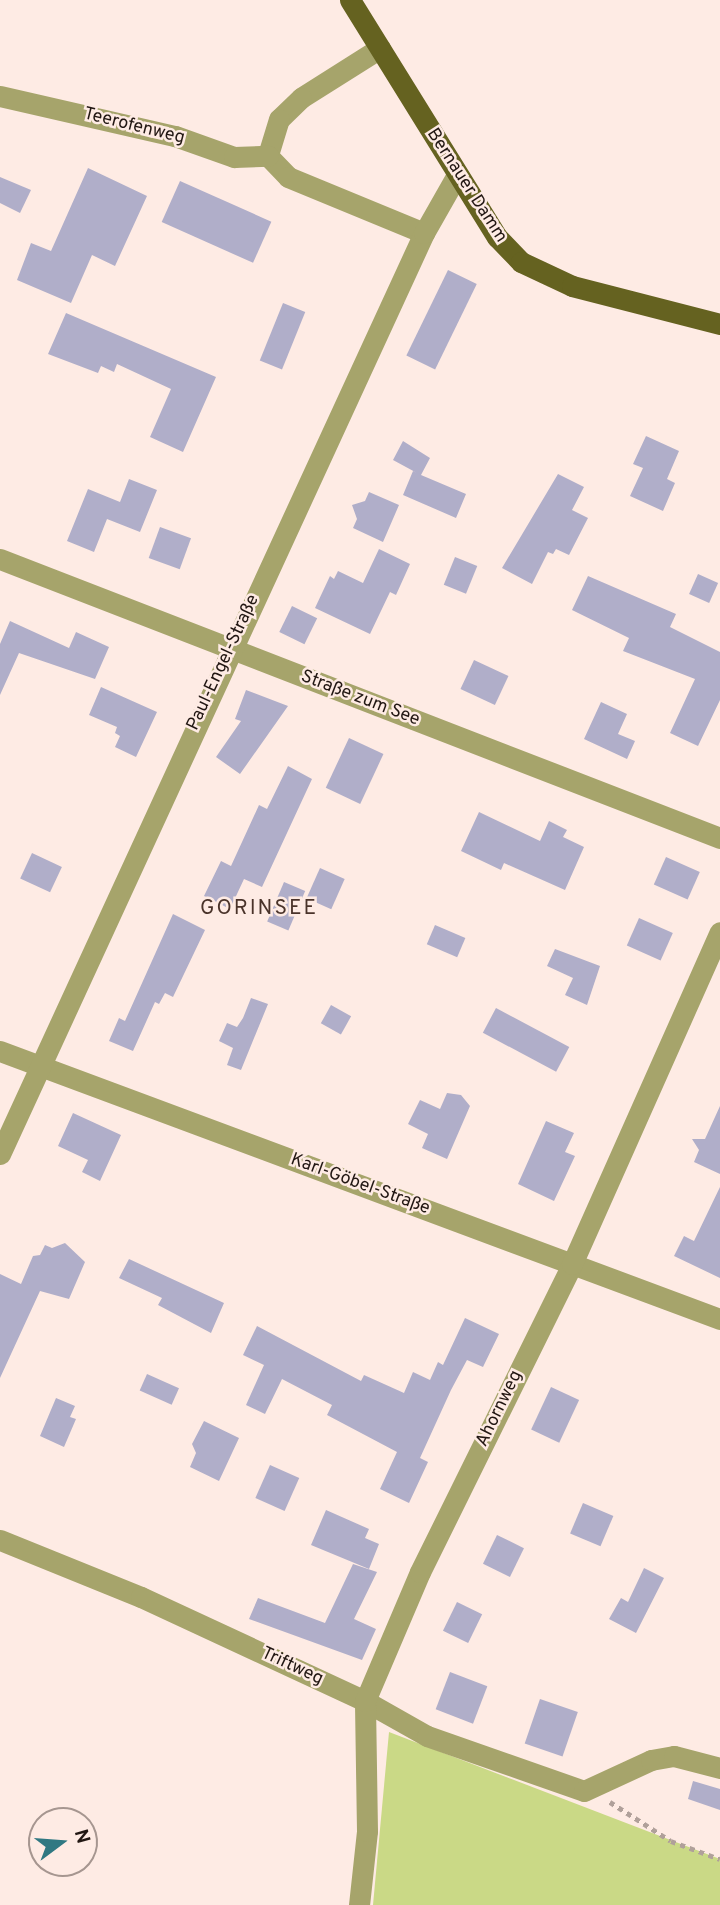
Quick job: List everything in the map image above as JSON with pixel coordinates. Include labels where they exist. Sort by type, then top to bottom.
[{"type":"main road","name":"Bernauer Damm","points":[[350,0],[457,176],[497,237],[521,262],[545,276],[720,324]]},
{"type":"street","points":[[380,48],[310,92],[279,119],[268,156],[288,177],[424,233]]},
{"type":"street","name":"Teerofenweg","points":[[0,96],[175,136],[234,157],[268,156]]},
{"type":"street","name":"Paul-Engel-Straße","points":[[0,1154],[230,649],[424,233],[457,176]]},
{"type":"street","name":"Straße zum See","points":[[0,559],[720,838]]},
{"type":"street","name":"Ahornweg","points":[[359,1905],[367,1831],[365,1701],[420,1572],[572,1264],[720,932]]},
{"type":"street","name":"Karl-Göbel-Straße","points":[[0,1051],[720,1319]]},
{"type":"street","name":"Triftweg","points":[[0,1540],[141,1597],[365,1701],[427,1736],[584,1791]]},
{"type":"street","points":[[584,1791],[663,1758],[674,1756],[720,1768]]},
{"type":"path","points":[[584,1791],[612,1803],[671,1841],[720,1859]]},
{"type":"green space","points":[[389,1732],[720,1859],[720,1905],[373,1905]]},
{"type":"building","points":[[88,168],[147,196],[115,266],[92,255],[71,303],[17,280],[31,243],[51,251]]},
{"type":"building","points":[[0,177],[31,190],[20,213],[0,203]]},
{"type":"building","points":[[180,181],[271,222],[253,263],[162,222]]},
{"type":"building","points":[[448,270],[477,284],[435,369],[406,355]]},
{"type":"building","points":[[283,303],[305,312],[282,369],[260,360]]},
{"type":"building","points":[[66,313],[216,377],[183,452],[150,437],[171,389],[117,364],[114,372],[101,366],[98,373],[48,354]]},
{"type":"building","points":[[646,436],[679,451],[667,479],[675,483],[663,511],[630,496],[643,468],[633,464]]},
{"type":"building","points":[[403,441],[430,458],[421,475],[466,494],[456,518],[403,495],[413,471],[417,473],[393,460]]},
{"type":"building","points":[[558,474],[584,487],[572,510],[588,518],[569,555],[556,549],[553,554],[548,552],[532,584],[502,568]]},
{"type":"building","points":[[129,479],[157,490],[140,532],[107,519],[94,552],[67,541],[88,489],[120,502]]},
{"type":"building","points":[[369,492],[399,505],[383,542],[353,528],[357,519],[352,505],[365,501]]},
{"type":"building","points":[[160,527],[191,538],[180,569],[149,558]]},
{"type":"building","points":[[379,549],[410,564],[396,595],[390,592],[370,634],[315,608],[330,576],[334,579],[338,571],[363,583]]},
{"type":"building","points":[[455,557],[477,566],[466,594],[444,585]]},
{"type":"building","points":[[698,574],[718,583],[709,603],[689,594]]},
{"type":"building","points":[[588,576],[676,614],[670,627],[720,652],[720,700],[698,746],[670,733],[695,679],[623,651],[629,638],[572,610]]},
{"type":"building","points":[[292,606],[317,618],[304,644],[279,632]]},
{"type":"building","points":[[10,621],[69,648],[76,632],[109,647],[95,679],[19,653],[0,695],[0,644]]},
{"type":"building","points":[[474,660],[508,676],[495,705],[460,689]]},
{"type":"building","points":[[101,687],[157,712],[136,757],[115,747],[120,736],[115,733],[117,727],[89,715]]},
{"type":"building","points":[[246,690],[288,706],[240,774],[216,757],[241,721],[235,719]]},
{"type":"building","points":[[601,702],[627,714],[618,734],[635,741],[627,759],[584,739]]},
{"type":"building","points":[[349,738],[383,754],[360,804],[326,788]]},
{"type":"building","points":[[288,766],[312,779],[262,887],[244,879],[230,909],[204,896],[221,861],[231,866],[259,805],[267,809]]},
{"type":"building","points":[[479,812],[540,841],[549,821],[567,830],[563,837],[584,847],[565,890],[504,863],[501,870],[461,851]]},
{"type":"building","points":[[32,853],[62,867],[50,892],[20,878]]},
{"type":"building","points":[[666,857],[700,872],[688,899],[654,884]]},
{"type":"building","points":[[320,868],[345,879],[331,909],[307,898]]},
{"type":"building","points":[[284,882],[305,891],[288,931],[267,922]]},
{"type":"building","points":[[173,914],[205,930],[173,997],[165,993],[159,1004],[155,1002],[133,1051],[109,1041],[119,1018],[125,1021]]},
{"type":"building","points":[[639,918],[673,933],[661,960],[627,945]]},
{"type":"building","points":[[435,925],[465,938],[457,957],[427,944]]},
{"type":"building","points":[[555,949],[600,966],[587,1005],[565,995],[573,978],[547,966]]},
{"type":"building","points":[[251,998],[268,1004],[241,1070],[227,1065],[233,1048],[219,1041],[227,1023],[237,1027]]},
{"type":"building","points":[[331,1005],[351,1016],[341,1035],[321,1023]]},
{"type":"building","points":[[496,1008],[569,1047],[556,1072],[483,1033]]},
{"type":"building","points":[[447,1093],[461,1095],[470,1106],[447,1159],[422,1148],[428,1134],[408,1124],[420,1100],[440,1109]]},
{"type":"building","points":[[720,1106],[720,1174],[694,1162],[699,1150],[692,1139],[705,1139]]},
{"type":"building","points":[[73,1113],[121,1135],[100,1181],[82,1172],[88,1160],[58,1146]]},
{"type":"building","points":[[546,1121],[574,1133],[565,1152],[575,1156],[554,1201],[518,1184]]},
{"type":"building","points":[[720,1187],[720,1278],[674,1256],[684,1236],[694,1241]]},
{"type":"building","points":[[65,1243],[85,1262],[69,1299],[40,1291],[0,1378],[0,1274],[21,1284],[33,1256],[40,1255],[45,1245],[52,1248]]},
{"type":"building","points":[[129,1259],[224,1303],[211,1333],[158,1305],[162,1298],[119,1278]]},
{"type":"building","points":[[465,1318],[499,1334],[483,1367],[467,1360],[451,1390],[420,1458],[428,1462],[409,1503],[380,1489],[397,1452],[327,1415],[332,1405],[282,1379],[265,1414],[246,1405],[264,1365],[243,1355],[257,1326],[361,1381],[364,1375],[404,1393],[413,1372],[430,1380],[438,1362],[443,1365]]},
{"type":"building","points":[[147,1374],[179,1388],[172,1405],[140,1390]]},
{"type":"building","points":[[551,1387],[579,1400],[559,1443],[531,1430]]},
{"type":"building","points":[[56,1398],[75,1406],[70,1417],[76,1419],[64,1447],[40,1436]]},
{"type":"building","points":[[204,1421],[239,1438],[219,1481],[190,1467],[196,1453],[192,1444]]},
{"type":"building","points":[[270,1465],[299,1478],[285,1511],[255,1498]]},
{"type":"building","points":[[583,1503],[613,1516],[600,1546],[570,1533]]},
{"type":"building","points":[[326,1510],[369,1529],[365,1538],[379,1544],[369,1569],[311,1545]]},
{"type":"building","points":[[497,1535],[524,1548],[510,1577],[483,1564]]},
{"type":"building","points":[[353,1564],[377,1572],[354,1619],[376,1629],[362,1660],[249,1619],[258,1598],[325,1623]]},
{"type":"building","points":[[644,1568],[664,1578],[636,1633],[609,1619],[621,1598],[628,1602]]},
{"type":"building","points":[[457,1602],[482,1614],[468,1643],[443,1631]]},
{"type":"building","points":[[450,1672],[487,1686],[473,1724],[436,1709]]},
{"type":"building","points":[[540,1699],[578,1712],[563,1756],[525,1743]]},
{"type":"building","points":[[693,1781],[720,1789],[720,1810],[688,1799]]},
{"type":"district","name":"GORINSEE","points":[[259,909]]}]
